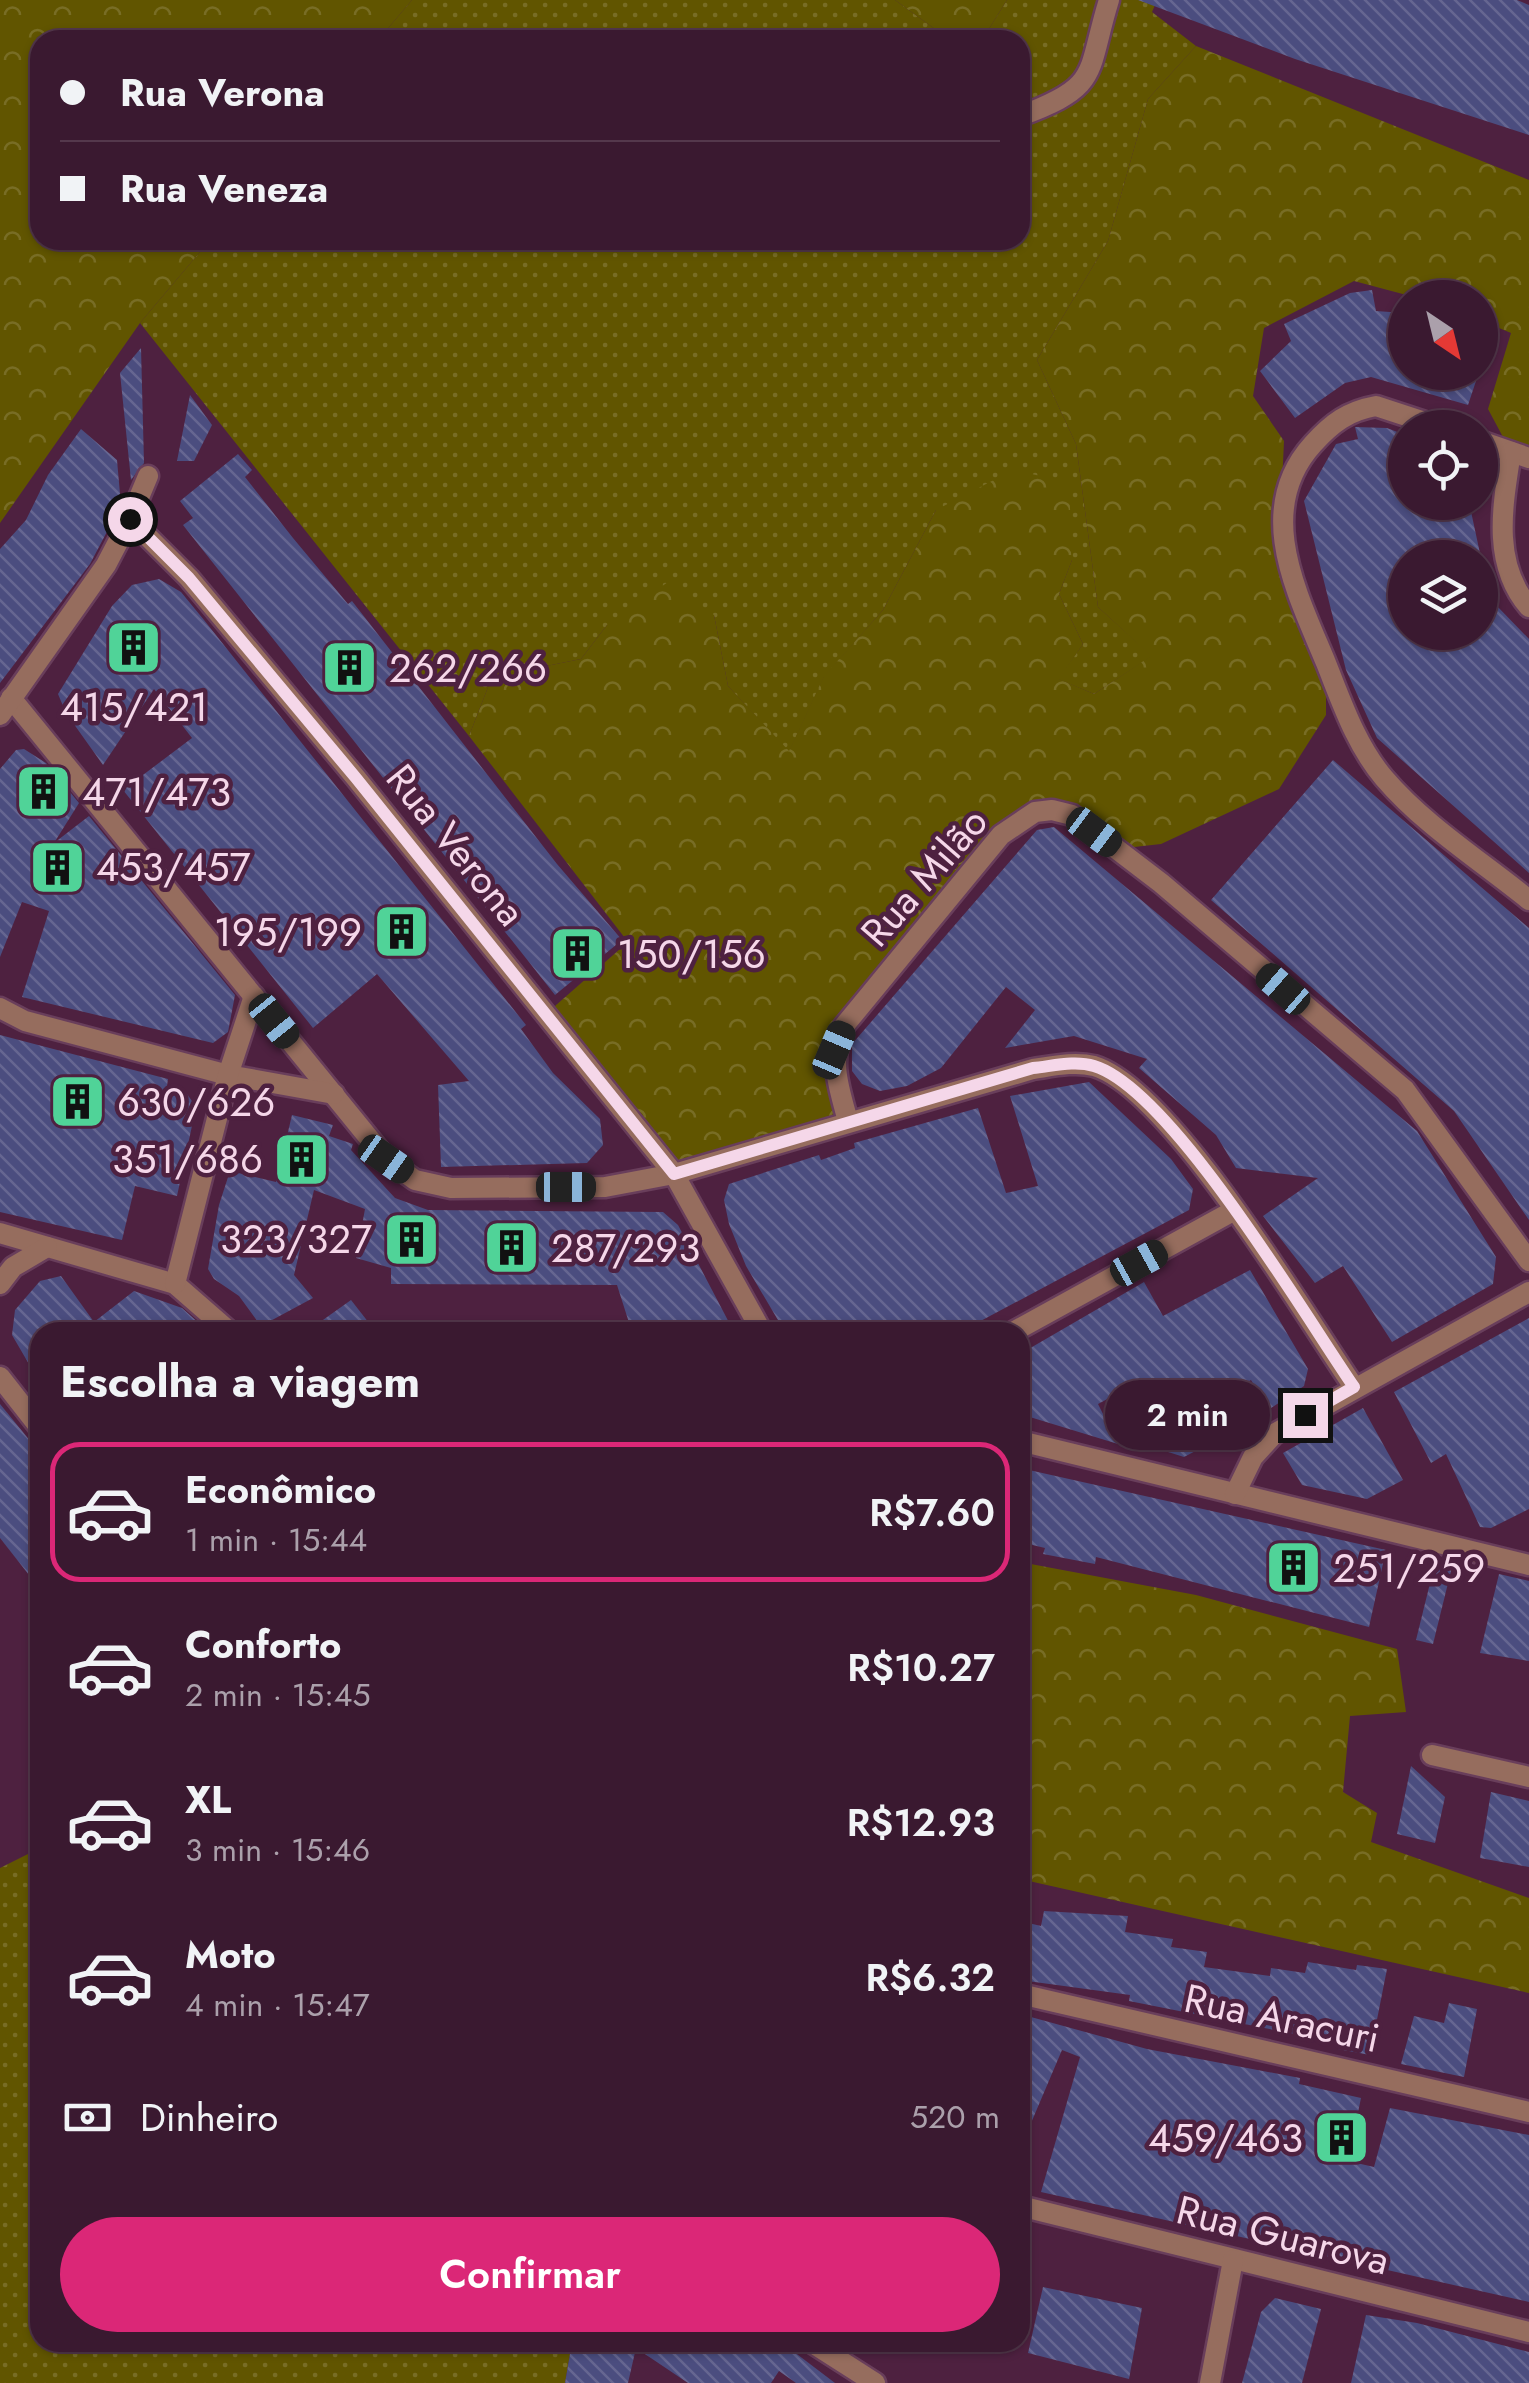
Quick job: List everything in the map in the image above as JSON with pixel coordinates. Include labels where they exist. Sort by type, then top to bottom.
[{"type":"street","points":[[1030,112],[1061,100],[1084,82],[1092,70],[1109,0]]},
{"type":"street","points":[[1395,410],[1376,406],[1344,416],[1304,454],[1288,480],[1281,506],[1292,576],[1367,756],[1425,816],[1529,900]]},
{"type":"street","points":[[1520,455],[1502,539],[1509,573],[1529,607]]},
{"type":"street","points":[[148,476],[106,564],[6,706],[254,996],[386,1159],[416,1180],[451,1188],[604,1187],[674,1174],[1033,1068],[1094,1066],[1138,1095],[1176,1135],[1354,1387]]},
{"type":"street","name":"Rua Verona","points":[[130,519],[189,578],[356,778],[674,1174],[756,1322]]},
{"type":"street","name":"Rua Milão","points":[[848,1121],[834,1066],[834,1050],[844,1026],[1001,835],[1026,817],[1052,810],[1072,815],[1161,883],[1404,1090],[1529,1261]]},
{"type":"street","points":[[175,1284],[228,1075],[254,996]]},
{"type":"street","points":[[0,1008],[26,1021],[228,1075],[334,1094]]},
{"type":"street","points":[[1030,1323],[1233,1211]]},
{"type":"street","points":[[0,1234],[175,1284],[219,1322]]},
{"type":"street","points":[[0,1284],[14,1267],[47,1247]]},
{"type":"street","points":[[1236,1494],[1261,1446],[1354,1387],[1529,1292]]},
{"type":"street","points":[[0,1377],[30,1415]]},
{"type":"street","points":[[1030,1443],[1529,1565]]},
{"type":"street","points":[[1432,1755],[1529,1778]]},
{"type":"street","name":"Rua Aracuri","points":[[1030,1996],[1529,2112]]},
{"type":"street","name":"Rua Guarova","points":[[1030,2209],[1529,2332]]},
{"type":"street","points":[[1210,2383],[1233,2260]]},
{"type":"street","points":[[823,2352],[853,2378],[875,2383]]},
{"type":"green space","points":[[0,0],[412,0],[386,30],[30,30],[30,250],[202,250],[140,323],[0,523]]},
{"type":"green space","points":[[412,0],[895,0],[936,30],[386,30]]},
{"type":"green space","points":[[895,0],[1007,0],[988,30],[936,30]]},
{"type":"green space","points":[[1007,0],[1157,0],[1152,12],[1196,46],[1148,99],[1108,241],[1037,360],[1076,444],[1098,607],[1152,656],[1094,694],[1058,679],[1083,644],[1059,594],[1072,560],[936,510],[883,610],[824,677],[789,752],[728,686],[714,615],[607,625],[581,659],[492,677],[469,736],[140,323],[202,250],[1030,250],[1030,30],[988,30]]},
{"type":"green space","points":[[1196,46],[1529,180],[1529,458],[1511,452],[1498,428],[1498,410],[1488,409],[1494,390],[1498,390],[1498,376],[1511,333],[1498,328],[1498,280],[1388,280],[1388,290],[1354,281],[1264,328],[1253,396],[1284,441],[1281,506],[1326,664],[1326,715],[1279,789],[1161,844],[1116,849],[1052,810],[1001,835],[844,1026],[848,1121],[674,1174],[547,1013],[628,942],[469,736],[492,677],[581,659],[607,625],[668,582],[714,615],[728,686],[789,751],[824,676],[883,610],[936,510],[1013,470],[1069,482],[1072,560],[1059,594],[1083,644],[1059,679],[1094,694],[1151,656],[1098,607],[1076,444],[1037,360],[1108,241],[1148,99]]},
{"type":"green space","points":[[1030,1564],[1196,1595],[1397,1649],[1406,1712],[1350,1716],[1343,1792],[1377,1813],[1371,1842],[1529,1898],[1529,1993],[1030,1881]]},
{"type":"green space","points":[[30,1853],[30,2352],[570,2352],[565,2383],[0,2383],[0,1868]]},
{"type":"building","points":[[1138,0],[1517,0],[1529,5],[1529,135],[1295,59]]},
{"type":"building","points":[[1372,290],[1376,311],[1388,312],[1388,382],[1371,377],[1345,383],[1295,418],[1260,371],[1291,341],[1284,324],[1350,293]]},
{"type":"building","points":[[141,348],[144,463],[131,480],[120,373]]},
{"type":"building","points":[[1416,390],[1473,390],[1468,405]]},
{"type":"building","points":[[190,395],[212,425],[194,461],[177,461]]},
{"type":"building","points":[[1355,427],[1388,428],[1388,520],[1473,520],[1477,540],[1388,540],[1388,650],[1498,650],[1498,607],[1529,639],[1529,873],[1377,738],[1346,670],[1304,501],[1336,444],[1358,439]]},
{"type":"building","points":[[81,429],[117,460],[121,505],[90,564],[0,683],[0,549],[26,520],[48,475]]},
{"type":"building","points":[[238,454],[252,470],[245,477],[293,538],[348,604],[352,601],[557,864],[622,940],[555,995],[183,525],[193,518],[180,501]]},
{"type":"building","points":[[159,579],[181,592],[204,620],[526,1025],[521,1029],[553,1073],[600,1119],[603,1145],[587,1163],[441,1167],[438,1085],[469,1081],[377,974],[313,1028],[123,790],[192,738],[154,689],[103,765],[66,713],[58,694],[112,606],[132,585]]},
{"type":"building","points":[[24,749],[46,763],[79,803],[54,843],[89,816],[235,995],[228,1032],[213,1043],[22,997],[49,911],[22,902],[0,957],[0,769],[16,750]]},
{"type":"building","points":[[1333,760],[1529,928],[1529,1220],[1454,1111],[1211,900]]},
{"type":"building","points":[[1054,827],[1417,1131],[1496,1257],[1493,1284],[1392,1342],[1343,1266],[1315,1283],[1263,1216],[1318,1178],[1236,1168],[1216,1135],[1139,1068],[1147,1059],[1074,1036],[1005,1048],[1035,1010],[1006,987],[941,1068],[907,1086],[880,1091],[862,1084],[852,1071],[852,1044],[1037,830]]},
{"type":"building","points":[[0,1035],[168,1079],[167,1086],[185,1091],[196,1107],[177,1196],[135,1186],[122,1240],[0,1212]]},
{"type":"building","points":[[1089,1082],[1171,1159],[1193,1189],[1189,1210],[979,1322],[779,1322],[746,1266],[729,1224],[724,1200],[729,1184],[819,1155],[821,1160],[855,1148],[854,1143],[978,1108],[1006,1193],[1038,1186],[1010,1096]]},
{"type":"building","points":[[292,1115],[333,1125],[329,1136],[353,1144],[351,1150],[395,1198],[428,1210],[663,1212],[678,1225],[729,1322],[629,1322],[617,1285],[391,1284],[391,1268],[356,1258],[365,1209],[314,1190],[294,1275],[313,1298],[268,1322],[258,1322],[239,1296],[214,1279],[208,1269],[219,1205],[230,1171],[276,1182]]},
{"type":"building","points":[[1250,1270],[1308,1369],[1304,1386],[1268,1410],[1251,1380],[1212,1402],[1230,1433],[1184,1457],[1165,1451],[1130,1387],[1098,1404],[1118,1444],[1030,1417],[1030,1348],[1144,1282],[1163,1316]]},
{"type":"building","points":[[61,1276],[94,1322],[30,1322],[30,1366],[12,1335],[15,1310],[40,1281]]},
{"type":"building","points":[[134,1291],[182,1308],[198,1322],[94,1322]]},
{"type":"building","points":[[351,1300],[368,1322],[320,1322]]},
{"type":"building","points":[[1529,1318],[1529,1509],[1491,1528],[1480,1527],[1446,1454],[1431,1463],[1394,1392]]},
{"type":"building","points":[[0,1404],[30,1441],[30,1576],[0,1538]]},
{"type":"building","points":[[1363,1408],[1403,1480],[1367,1499],[1302,1485],[1283,1453]]},
{"type":"building","points":[[1030,1470],[1386,1550],[1369,1627],[1096,1557],[1095,1564],[1043,1554],[1045,1548],[1030,1544]]},
{"type":"building","points":[[1435,1563],[1452,1567],[1433,1644],[1416,1640]]},
{"type":"building","points":[[1499,1574],[1529,1581],[1529,1661],[1480,1653]]},
{"type":"building","points":[[1411,1766],[1445,1797],[1435,1843],[1397,1834]]},
{"type":"building","points":[[1491,1792],[1529,1801],[1529,1867],[1480,1858]]},
{"type":"building","points":[[1044,1911],[1128,1916],[1125,1932],[1173,1939],[1171,1947],[1207,1952],[1204,1967],[1270,1976],[1271,1968],[1305,1973],[1308,1962],[1356,1970],[1357,1965],[1387,1969],[1370,2055],[1338,2049],[1339,2043],[1129,2001],[1130,1995],[1030,1981],[1030,1923],[1041,1926]]},
{"type":"building","points":[[1449,2003],[1477,2009],[1464,2077],[1401,2064],[1414,2016],[1444,2023]]},
{"type":"building","points":[[1030,2017],[1147,2049],[1300,2078],[1299,2084],[1361,2098],[1348,2161],[1374,2167],[1390,2108],[1529,2135],[1529,2302],[1041,2192],[1080,2057],[1062,2050],[1030,2125]]},
{"type":"building","points":[[1043,2287],[1142,2308],[1129,2379],[1028,2353]]},
{"type":"building","points":[[1275,2298],[1321,2309],[1302,2383],[1242,2383],[1261,2312]]},
{"type":"building","points":[[1366,2315],[1417,2323],[1529,2352],[1529,2383],[1351,2383]]},
{"type":"building","points":[[570,2352],[635,2352],[628,2383],[565,2383]]},
{"type":"building","points":[[642,2352],[794,2352],[835,2383],[796,2383],[779,2371],[771,2383],[688,2383]]},
{"type":"place","name":"415/421","points":[[134,648]]},
{"type":"place","name":"262/266","points":[[350,668]]},
{"type":"place","name":"471/473","points":[[43,792]]},
{"type":"place","name":"453/457","points":[[57,867]]},
{"type":"place","name":"195/199","points":[[401,932]]},
{"type":"place","name":"150/156","points":[[578,954]]},
{"type":"place","name":"630/626","points":[[78,1102]]},
{"type":"place","name":"351/686","points":[[302,1159]]},
{"type":"place","name":"323/327","points":[[411,1239]]},
{"type":"place","name":"287/293","points":[[512,1248]]},
{"type":"place","name":"251/259","points":[[1294,1568]]},
{"type":"place","name":"459/463","points":[[1342,2138]]},
{"type":"route","points":[[130,519],[189,578],[356,778],[674,1174],[1033,1068],[1094,1066],[1138,1095],[1176,1135],[1354,1387],[1305,1415]]}]
